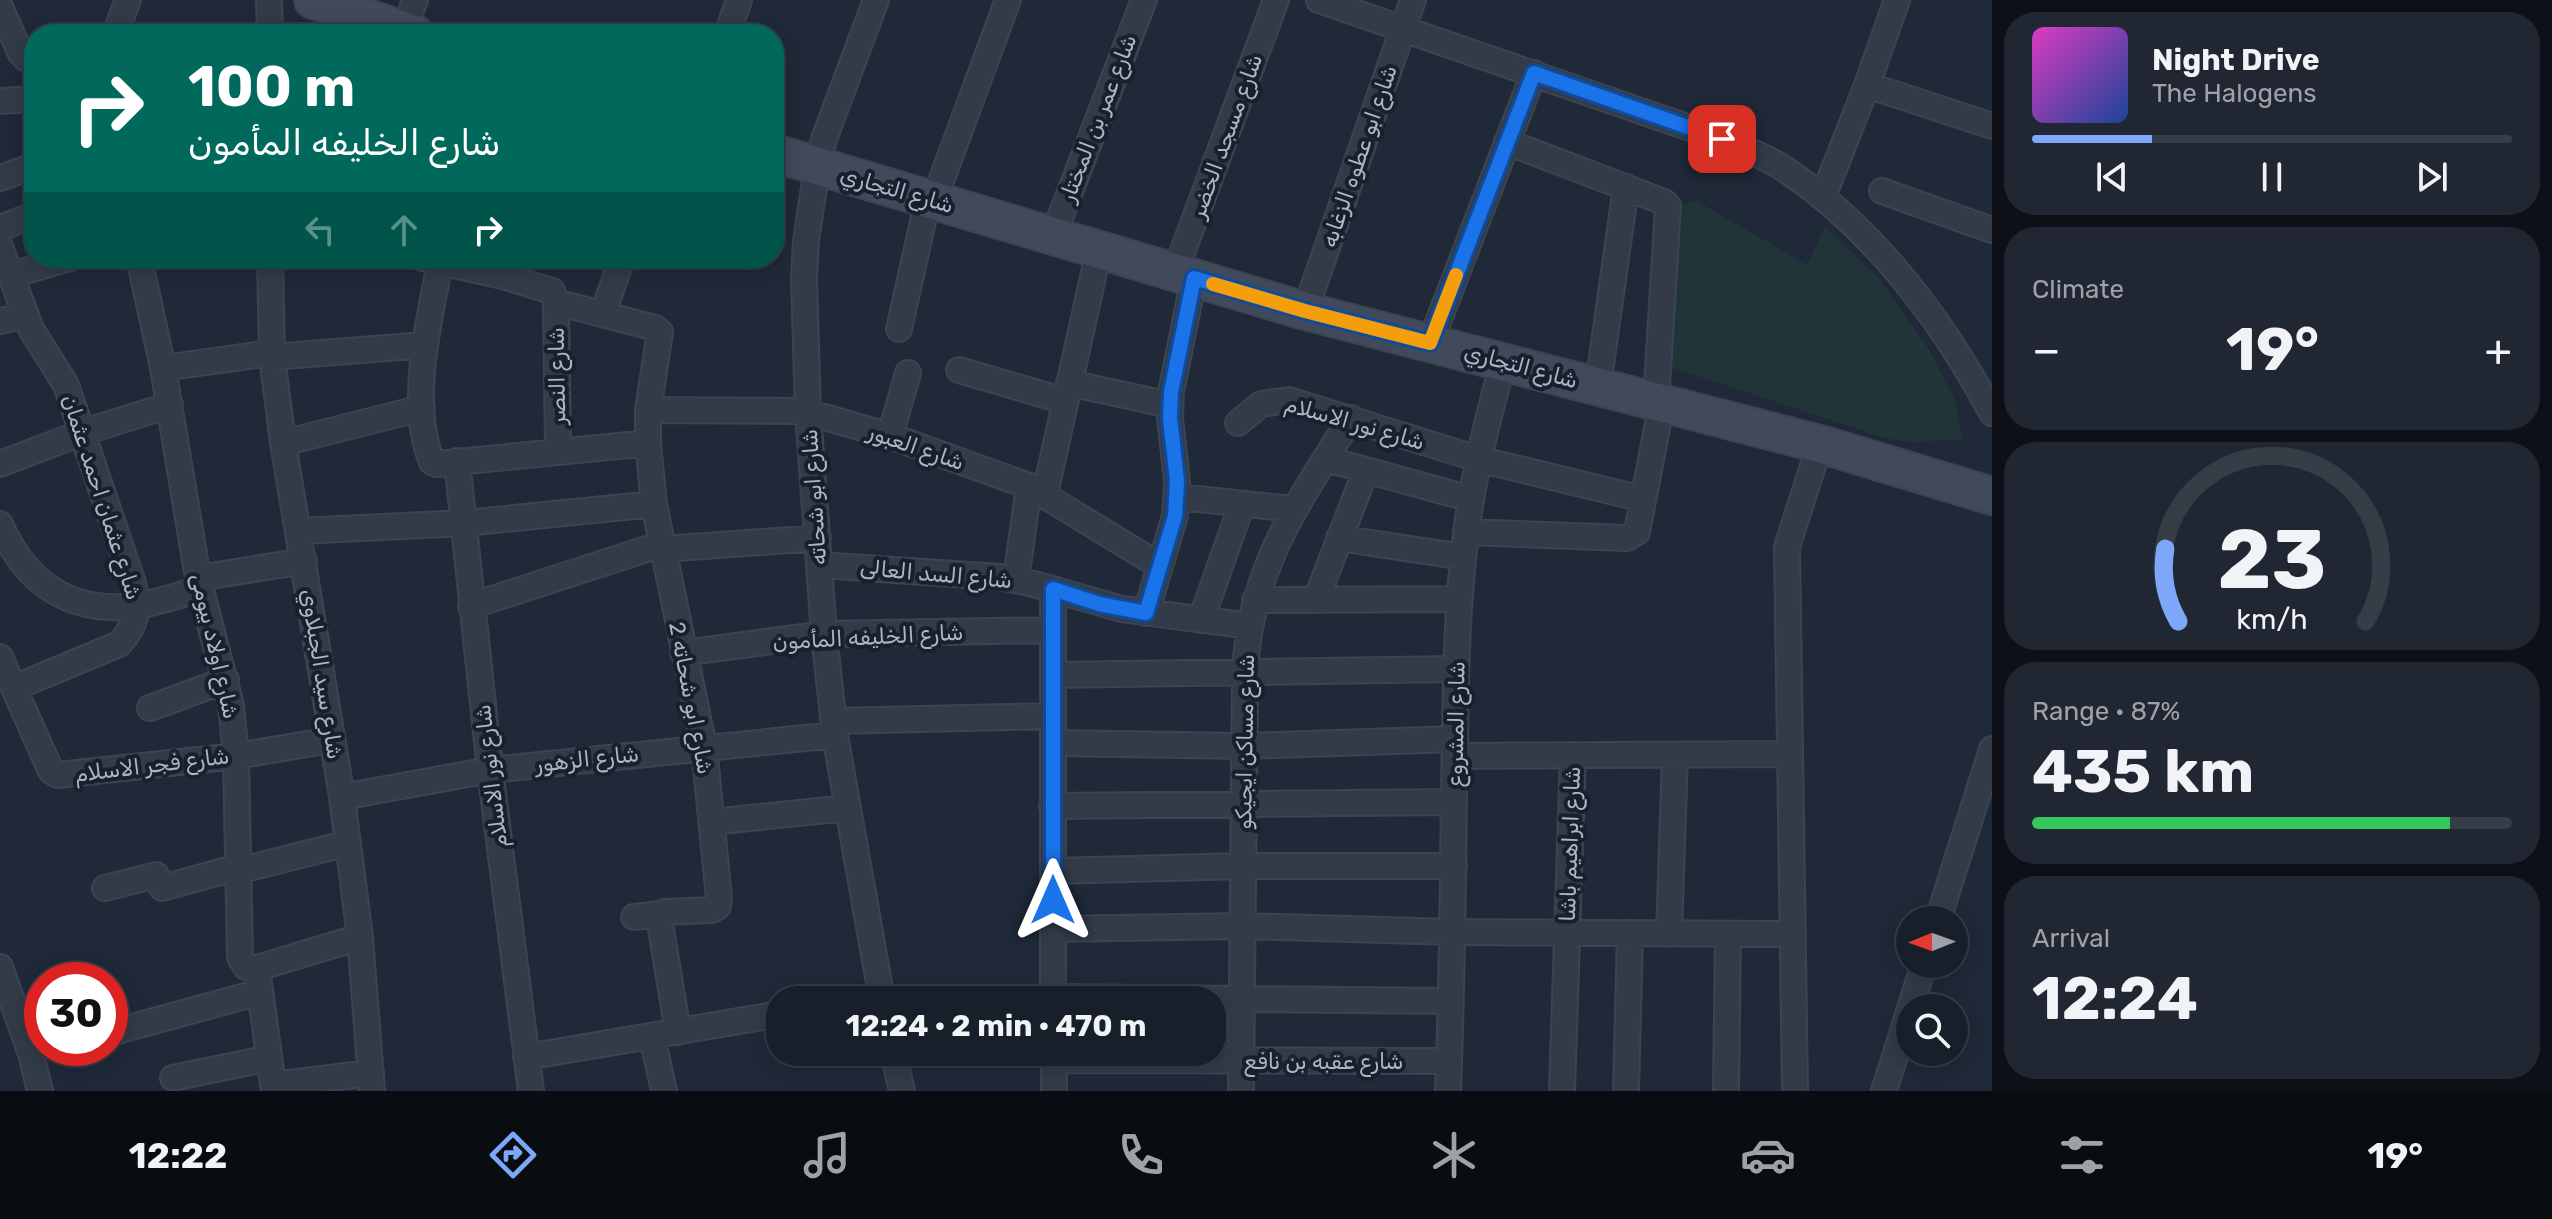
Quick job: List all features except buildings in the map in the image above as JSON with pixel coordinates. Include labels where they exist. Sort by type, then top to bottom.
[{"type":"street","points":[[119,24],[128,0]]},
{"type":"street","points":[[269,0],[270,24]]},
{"type":"street","points":[[313,0],[411,21]]},
{"type":"street","points":[[731,24],[739,0]]},
{"type":"street","name":"شارع ابو شحاته","points":[[874,986],[834,728],[824,634],[808,413],[804,278],[806,241],[824,139],[876,0]]},
{"type":"street","points":[[899,329],[931,199],[1008,0]]},
{"type":"street","name":"شارع عمر بن المختار","points":[[1053,236],[1144,0]]},
{"type":"street","name":"شارع مسجد الخضر","points":[[1146,613],[1178,497],[1170,405],[1184,275],[1276,0]]},
{"type":"street","points":[[1319,0],[1722,139],[1779,166],[1823,197],[1863,234],[1924,305],[1963,362],[1992,413]]},
{"type":"street","name":"شارع ابو عطوه الزغابه","points":[[1305,311],[1413,0]]},
{"type":"street","points":[[1823,197],[1897,0]]},
{"type":"street","points":[[0,7],[24,57]]},
{"type":"street","points":[[1430,343],[1534,73]]},
{"type":"street","points":[[1867,85],[1992,125]]},
{"type":"street","points":[[0,101],[24,100]]},
{"type":"street","points":[[1466,532],[1627,538],[1637,532],[1659,402],[1670,211],[1664,202],[1507,142]]},
{"type":"street","name":"شارع التجاري","points":[[784,156],[1305,311],[1820,444],[1992,496]]},
{"type":"street","points":[[0,178],[24,170]]},
{"type":"street","points":[[1598,386],[1626,187]]},
{"type":"street","points":[[1882,191],[1992,230]]},
{"type":"street","points":[[0,228],[24,219]]},
{"type":"street","name":"شارع عثمان احمد عثمان","points":[[0,247],[35,336],[66,385],[84,432],[138,605],[130,633],[119,644],[16,687]]},
{"type":"street","points":[[1016,580],[1037,490],[1067,392],[1099,250]]},
{"type":"street","points":[[11,275],[35,268]]},
{"type":"street","name":"شارع اولاد بيومى","points":[[141,268],[170,405],[199,584],[226,680],[236,756],[240,957],[259,980]]},
{"type":"street","name":"شارع سيد الجبلاوي","points":[[270,268],[272,355],[283,443],[342,797],[360,937],[372,1082]]},
{"type":"street","points":[[430,268],[422,408],[430,459],[434,463],[648,443]]},
{"type":"street","points":[[508,268],[550,289],[556,302],[603,314],[619,268]]},
{"type":"street","name":"شارع النصر","points":[[556,302],[558,451]]},
{"type":"street","name":"شارع ابو شحاته 2","points":[[603,314],[660,332],[648,410],[654,504],[704,747],[718,906],[712,910],[661,914]]},
{"type":"street","points":[[0,321],[26,315]]},
{"type":"street","points":[[163,368],[272,355],[424,345]]},
{"type":"street","name":"شارع المشروع","points":[[1448,1091],[1459,599],[1478,459],[1503,362]]},
{"type":"street","points":[[959,370],[1067,392],[1170,405]]},
{"type":"street","points":[[890,436],[908,373]]},
{"type":"street","name":"شارع نور الاسلام","points":[[1238,423],[1261,404],[1280,399],[1299,402],[1478,459],[1643,499]]},
{"type":"street","points":[[0,464],[84,432],[170,405]]},
{"type":"street","points":[[283,443],[422,408]]},
{"type":"street","name":"شارع العبور","points":[[648,410],[808,413],[890,436],[1037,490],[1160,566]]},
{"type":"street","name":"شارع مساكن ايجيكو","points":[[1241,1091],[1245,672],[1250,626],[1265,568],[1294,509],[1351,418]]},
{"type":"street","points":[[1795,1091],[1787,547],[1820,444]]},
{"type":"street","points":[[1326,459],[1471,499]]},
{"type":"street","name":"شارع نور الاسلام","points":[[457,461],[490,770],[531,1091]]},
{"type":"street","points":[[1316,600],[1366,470]]},
{"type":"street","points":[[1178,497],[1294,509]]},
{"type":"street","points":[[299,531],[465,523],[654,504]]},
{"type":"street","points":[[1201,620],[1242,504]]},
{"type":"street","points":[[0,524],[9,545],[42,584],[64,597],[88,605],[113,608],[138,605],[199,584],[304,561]]},
{"type":"street","points":[[471,606],[662,546],[818,538]]},
{"type":"street","points":[[1339,538],[1463,557]]},
{"type":"street","name":"شارع السد العالى","points":[[819,565],[1016,580],[1053,589]]},
{"type":"street","points":[[1053,986],[1053,589],[1099,604],[1146,613],[1250,626]]},
{"type":"street","points":[[1255,600],[1459,599]]},
{"type":"street","name":"شارع الخليفه المأمون","points":[[683,653],[824,634],[1053,630]]},
{"type":"street","name":"شارع فجر الاسلام","points":[[0,657],[51,771],[58,775],[236,756],[331,740]]},
{"type":"street","points":[[1053,675],[1456,669]]},
{"type":"street","points":[[150,708],[226,680]]},
{"type":"street","name":"شارع الزهور","points":[[342,797],[490,770],[704,747],[834,728],[1053,716]]},
{"type":"street","points":[[1053,743],[1455,747],[1573,755],[1790,754]]},
{"type":"street","points":[[1942,906],[1992,749]]},
{"type":"street","name":"شارع ابراهيم باشا","points":[[1562,1091],[1573,755]]},
{"type":"street","points":[[1669,934],[1675,755]]},
{"type":"street","points":[[1052,806],[1454,802]]},
{"type":"street","points":[[711,822],[848,808]]},
{"type":"street","points":[[105,888],[156,875],[162,888],[348,843]]},
{"type":"street","points":[[1053,871],[1243,866],[1454,866]]},
{"type":"street","points":[[634,917],[661,914],[678,1032]]},
{"type":"street","points":[[1053,929],[1242,926],[1453,932],[1793,934]]},
{"type":"street","points":[[1626,1091],[1630,933]]},
{"type":"street","points":[[1726,1091],[1728,934]]},
{"type":"street","points":[[128,1027],[259,980],[360,937]]},
{"type":"street","points":[[0,967],[31,1054],[40,1091]]},
{"type":"street","points":[[1884,1091],[1920,978]]},
{"type":"street","points":[[259,980],[274,1085],[372,1082]]},
{"type":"street","points":[[1226,998],[1451,1001]]},
{"type":"street","points":[[526,1057],[766,1016]]},
{"type":"street","points":[[652,1036],[664,1091]]},
{"type":"street","points":[[173,1078],[269,1058]]},
{"type":"street","name":"شارع عقبه بن نافع","points":[[1226,1060],[1449,1061]]},
{"type":"street","points":[[896,1066],[902,1091]]},
{"type":"street","points":[[1054,1066],[1054,1091]]},
{"type":"green space","points":[[1695,200],[1807,265],[1825,226],[1878,277],[1930,351],[1955,400],[1963,439],[1913,442],[1889,439],[1670,367],[1682,205]]},
{"type":"slow traffic","points":[[1213,284],[1430,343],[1456,275]]},
{"type":"route","points":[[1053,900],[1053,589],[1099,604],[1146,613],[1178,497],[1170,418],[1171,392],[1194,278],[1430,343],[1534,73],[1722,139]]}]
